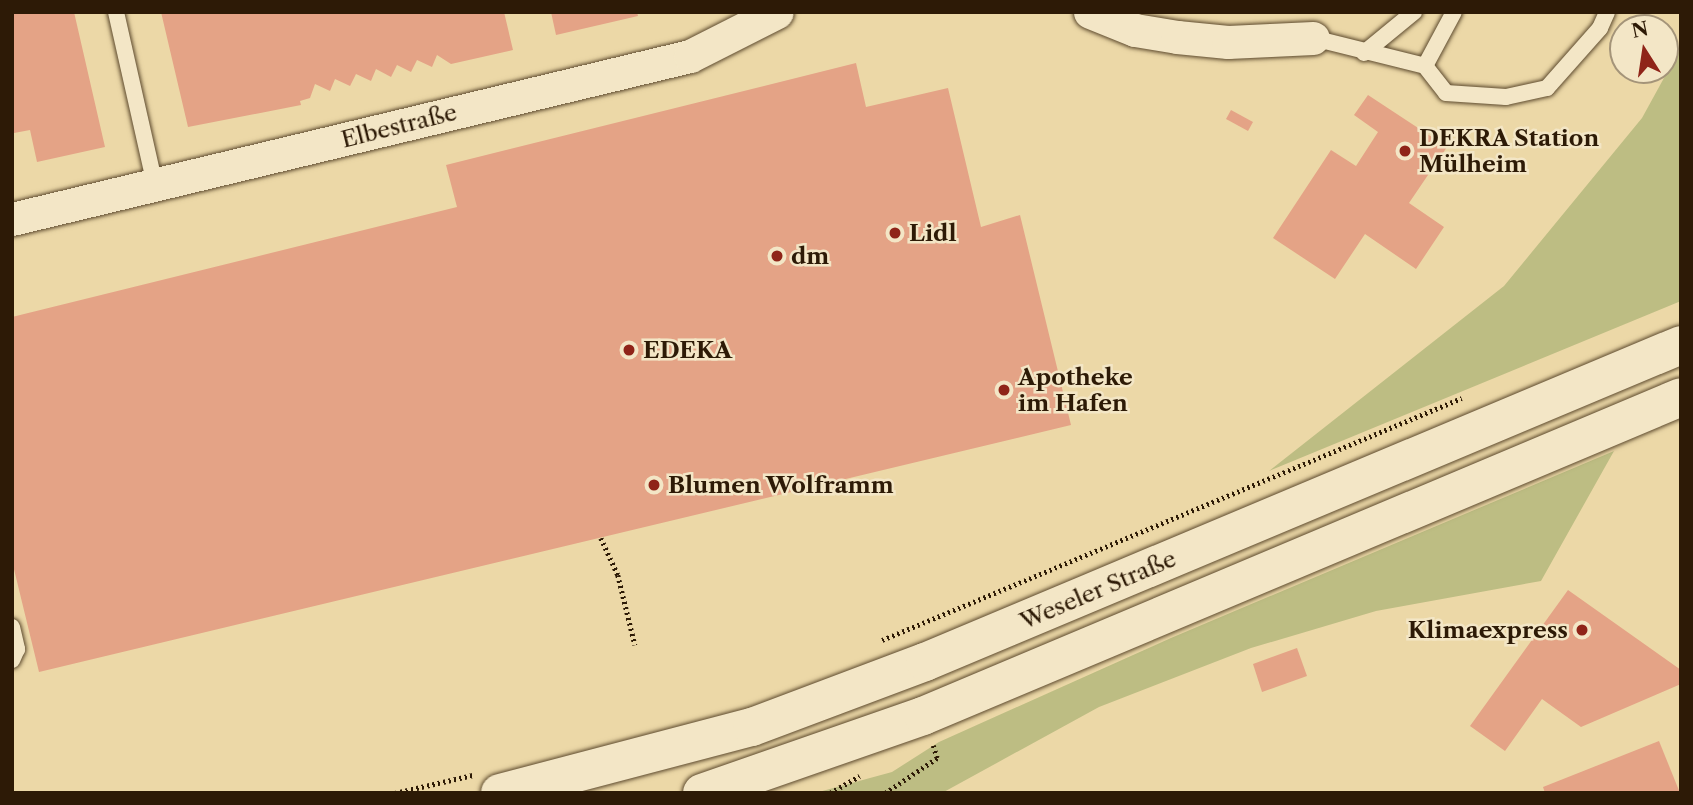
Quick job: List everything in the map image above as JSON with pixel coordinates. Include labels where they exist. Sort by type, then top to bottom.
[{"type":"main road","name":"Weseler Straße","points":[[488,784],[594,780],[752,727],[925,662],[1681,345]]},
{"type":"main road","name":"Weseler Straße","points":[[702,793],[923,716],[1681,397]]},
{"type":"street","name":"Elbestraße","points":[[12,219],[690,56],[777,12]]},
{"type":"street","points":[[1090,12],[1135,30],[1177,37],[1228,42],[1313,38]]},
{"type":"lane","points":[[116,12],[155,185]]},
{"type":"lane","points":[[1364,53],[1414,12]]},
{"type":"lane","points":[[1424,66],[1454,12]]},
{"type":"lane","points":[[1313,38],[1424,66],[1446,93],[1506,97],[1547,88],[1600,28],[1607,12]]},
{"type":"lane","points":[[12,627],[18,649],[12,660]]},
{"type":"path","points":[[878,643],[1466,397]]},
{"type":"path","points":[[601,538],[618,575],[635,645]]},
{"type":"path","points":[[884,793],[937,758],[923,716]]},
{"type":"path","points":[[396,793],[488,784]]},
{"type":"green space","points":[[1681,47],[1681,301],[1269,471],[1504,286],[1642,118],[1661,84],[1679,84]]},
{"type":"green space","points":[[1614,451],[1541,581],[1376,611],[1251,648],[1099,707],[942,793],[815,793],[892,772],[939,742],[1171,638]]},
{"type":"building","points":[[12,12],[74,12],[105,147],[37,162],[30,130],[14,133]]},
{"type":"building","points":[[161,12],[504,12],[513,50],[451,64],[437,55],[432,67],[417,60],[411,72],[397,65],[391,77],[376,69],[371,81],[356,74],[350,86],[335,79],[330,91],[315,84],[310,98],[300,101],[301,105],[188,127]]},
{"type":"building","points":[[551,12],[637,12],[638,16],[556,35]]},
{"type":"building","points":[[856,63],[866,107],[948,88],[981,227],[1020,215],[1071,425],[39,672],[12,561],[12,317],[457,207],[446,165]]},
{"type":"building","points":[[1368,95],[1447,147],[1409,203],[1444,227],[1416,269],[1365,234],[1335,279],[1273,238],[1331,150],[1356,166],[1378,132],[1354,115]]},
{"type":"building","points":[[1231,110],[1253,122],[1248,131],[1226,119]]},
{"type":"building","name":"Klimaexpress","points":[[1568,590],[1681,670],[1681,684],[1581,727],[1542,699],[1505,751],[1470,726]]},
{"type":"building","points":[[1297,648],[1307,676],[1262,692],[1253,664]]},
{"type":"building","points":[[1659,741],[1680,793],[1545,793],[1543,787]]},
{"type":"place","name":"DEKRA Station Mülheim","points":[[1405,151]]},
{"type":"place","name":"Lidl","points":[[895,233]]},
{"type":"place","name":"dm","points":[[777,256]]},
{"type":"place","name":"EDEKA","points":[[629,350]]},
{"type":"place","name":"Apotheke im Hafen","points":[[1004,390]]},
{"type":"place","name":"Blumen Wolframm","points":[[654,485]]},
{"type":"place","name":"Klimaexpress","points":[[1582,630]]}]
